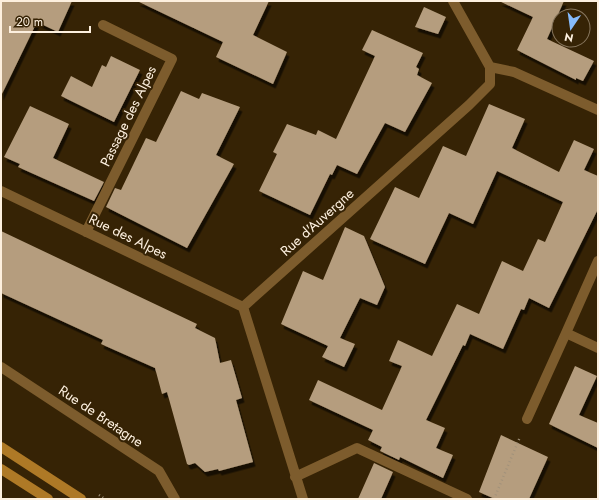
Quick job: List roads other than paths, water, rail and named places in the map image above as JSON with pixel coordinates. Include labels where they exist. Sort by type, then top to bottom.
[{"type":"main road","points":[[1,447],[81,499]]},
{"type":"main road","points":[[1,468],[48,499]]},
{"type":"street","points":[[453,1],[490,67],[514,72],[598,110]]},
{"type":"street","name":"Passage des Alpes","points":[[86,232],[172,59],[103,26]]},
{"type":"street","name":"Rue d'Auvergne","points":[[243,307],[469,105],[490,84],[490,67]]},
{"type":"street","name":"Rue des Alpes","points":[[1,191],[243,307]]},
{"type":"street","points":[[527,419],[598,261]]},
{"type":"street","points":[[243,307],[303,499]]},
{"type":"street","points":[[566,333],[598,348]]},
{"type":"street","name":"Rue de Bretagne","points":[[1,367],[159,471],[175,499]]},
{"type":"street","points":[[295,477],[357,448],[467,499]]}]
